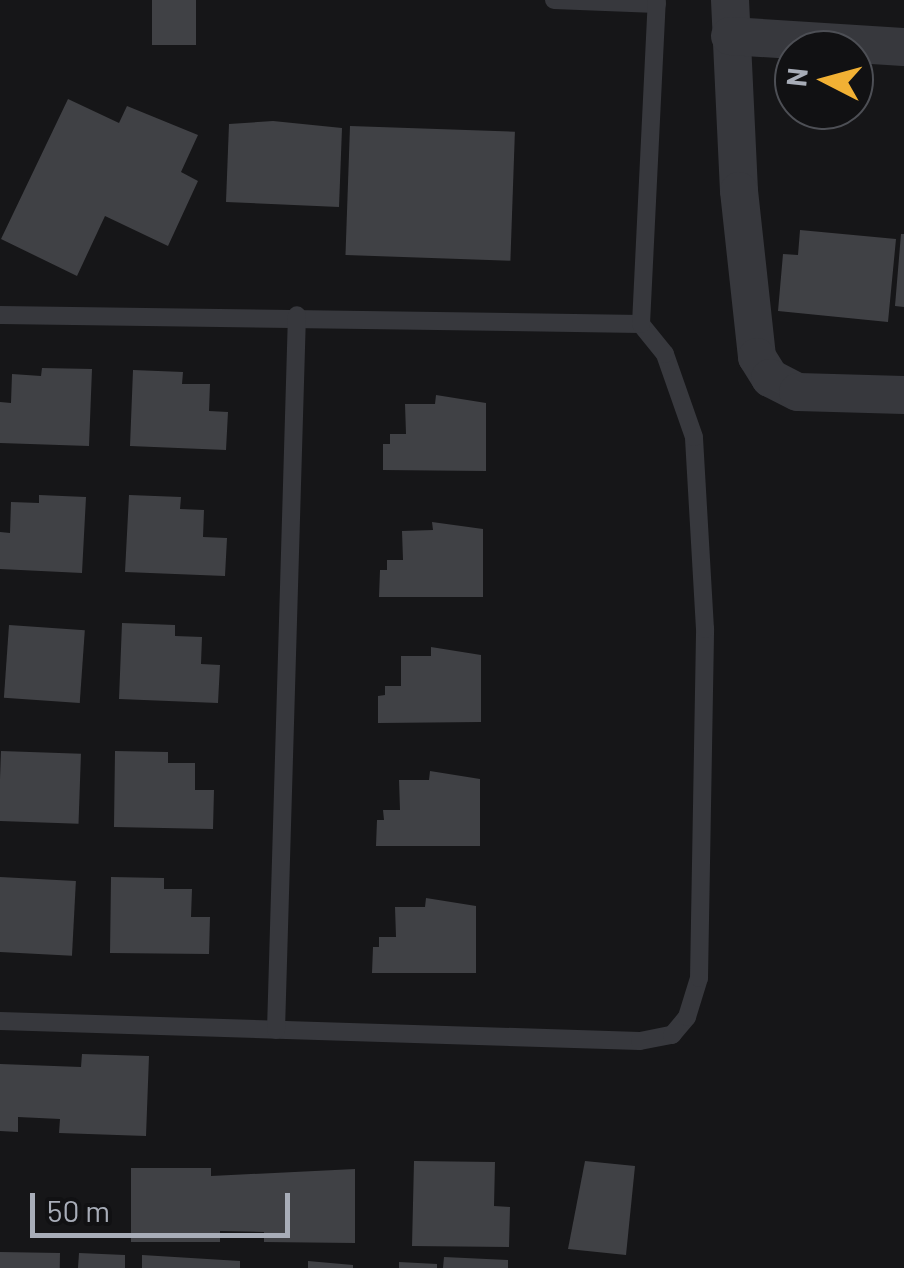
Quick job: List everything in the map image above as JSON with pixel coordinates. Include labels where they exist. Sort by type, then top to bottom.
[{"type":"street","points":[[904,47],[730,18],[757,356],[770,378],[798,392],[904,394]]},
{"type":"lane","points":[[0,1021],[640,1041],[672,1035],[686,1017],[700,959],[705,629],[694,437],[666,354],[642,324],[657,2],[554,0]]},
{"type":"lane","points":[[0,314],[297,315],[642,324]]},
{"type":"lane","points":[[276,1030],[297,315]]},
{"type":"building","points":[[152,0],[196,0],[196,45],[152,45]]},
{"type":"building","points":[[68,99],[119,123],[127,106],[198,135],[181,172],[198,181],[168,246],[105,216],[77,276],[1,239]]},
{"type":"building","points":[[273,121],[342,128],[339,207],[226,202],[229,124]]},
{"type":"building","points":[[350,126],[515,132],[510,261],[345,255]]},
{"type":"building","points":[[800,230],[896,239],[888,322],[778,311],[783,254],[798,255]]},
{"type":"building","points":[[904,234],[904,307],[895,306]]},
{"type":"building","points":[[42,368],[92,369],[89,446],[0,443],[0,402],[11,403],[12,374],[41,376]]},
{"type":"building","points":[[133,370],[183,372],[182,384],[210,384],[209,411],[228,412],[226,450],[130,446]]},
{"type":"building","points":[[436,395],[486,403],[486,471],[383,470],[383,444],[390,444],[390,434],[406,434],[405,404],[435,404]]},
{"type":"building","points":[[39,495],[86,497],[82,573],[0,569],[0,532],[10,533],[11,502],[39,503]]},
{"type":"building","points":[[129,495],[181,497],[180,509],[204,510],[203,537],[227,538],[225,576],[125,572]]},
{"type":"building","points":[[432,522],[483,529],[483,597],[379,597],[380,570],[387,570],[387,560],[403,560],[402,531],[433,530]]},
{"type":"building","points":[[122,623],[175,625],[175,636],[202,637],[201,664],[220,665],[218,703],[119,699]]},
{"type":"building","points":[[9,625],[85,630],[80,703],[4,698]]},
{"type":"building","points":[[431,647],[481,655],[481,722],[378,723],[378,696],[385,695],[385,686],[401,686],[401,656],[431,656]]},
{"type":"building","points":[[1,751],[81,754],[79,824],[0,821]]},
{"type":"building","points":[[115,751],[168,752],[168,763],[195,763],[195,790],[214,790],[213,829],[114,827]]},
{"type":"building","points":[[430,771],[480,779],[480,846],[376,846],[377,820],[384,820],[383,810],[400,810],[399,780],[429,780]]},
{"type":"building","points":[[0,877],[76,881],[72,956],[0,952]]},
{"type":"building","points":[[111,877],[164,878],[164,889],[192,889],[191,917],[210,917],[209,954],[110,953]]},
{"type":"building","points":[[426,898],[476,906],[476,973],[372,973],[373,947],[379,947],[379,937],[396,937],[395,907],[425,907]]},
{"type":"building","points":[[82,1054],[149,1056],[146,1136],[59,1133],[60,1119],[18,1117],[18,1132],[0,1131],[0,1064],[81,1067]]},
{"type":"building","points":[[414,1161],[495,1162],[494,1206],[510,1207],[509,1247],[412,1246]]},
{"type":"building","points":[[585,1161],[635,1166],[626,1255],[568,1249]]},
{"type":"building","points":[[131,1168],[211,1168],[211,1176],[355,1169],[355,1243],[264,1242],[264,1232],[220,1231],[220,1242],[131,1242]]},
{"type":"building","points":[[0,1252],[60,1253],[60,1268],[0,1268]]},
{"type":"building","points":[[79,1253],[125,1255],[125,1268],[78,1268]]},
{"type":"building","points":[[142,1255],[240,1261],[240,1268],[142,1268]]},
{"type":"building","points":[[444,1257],[508,1260],[508,1268],[443,1268]]},
{"type":"building","points":[[308,1261],[353,1265],[353,1268],[308,1268]]},
{"type":"building","points":[[399,1262],[437,1264],[437,1268],[399,1268]]}]
